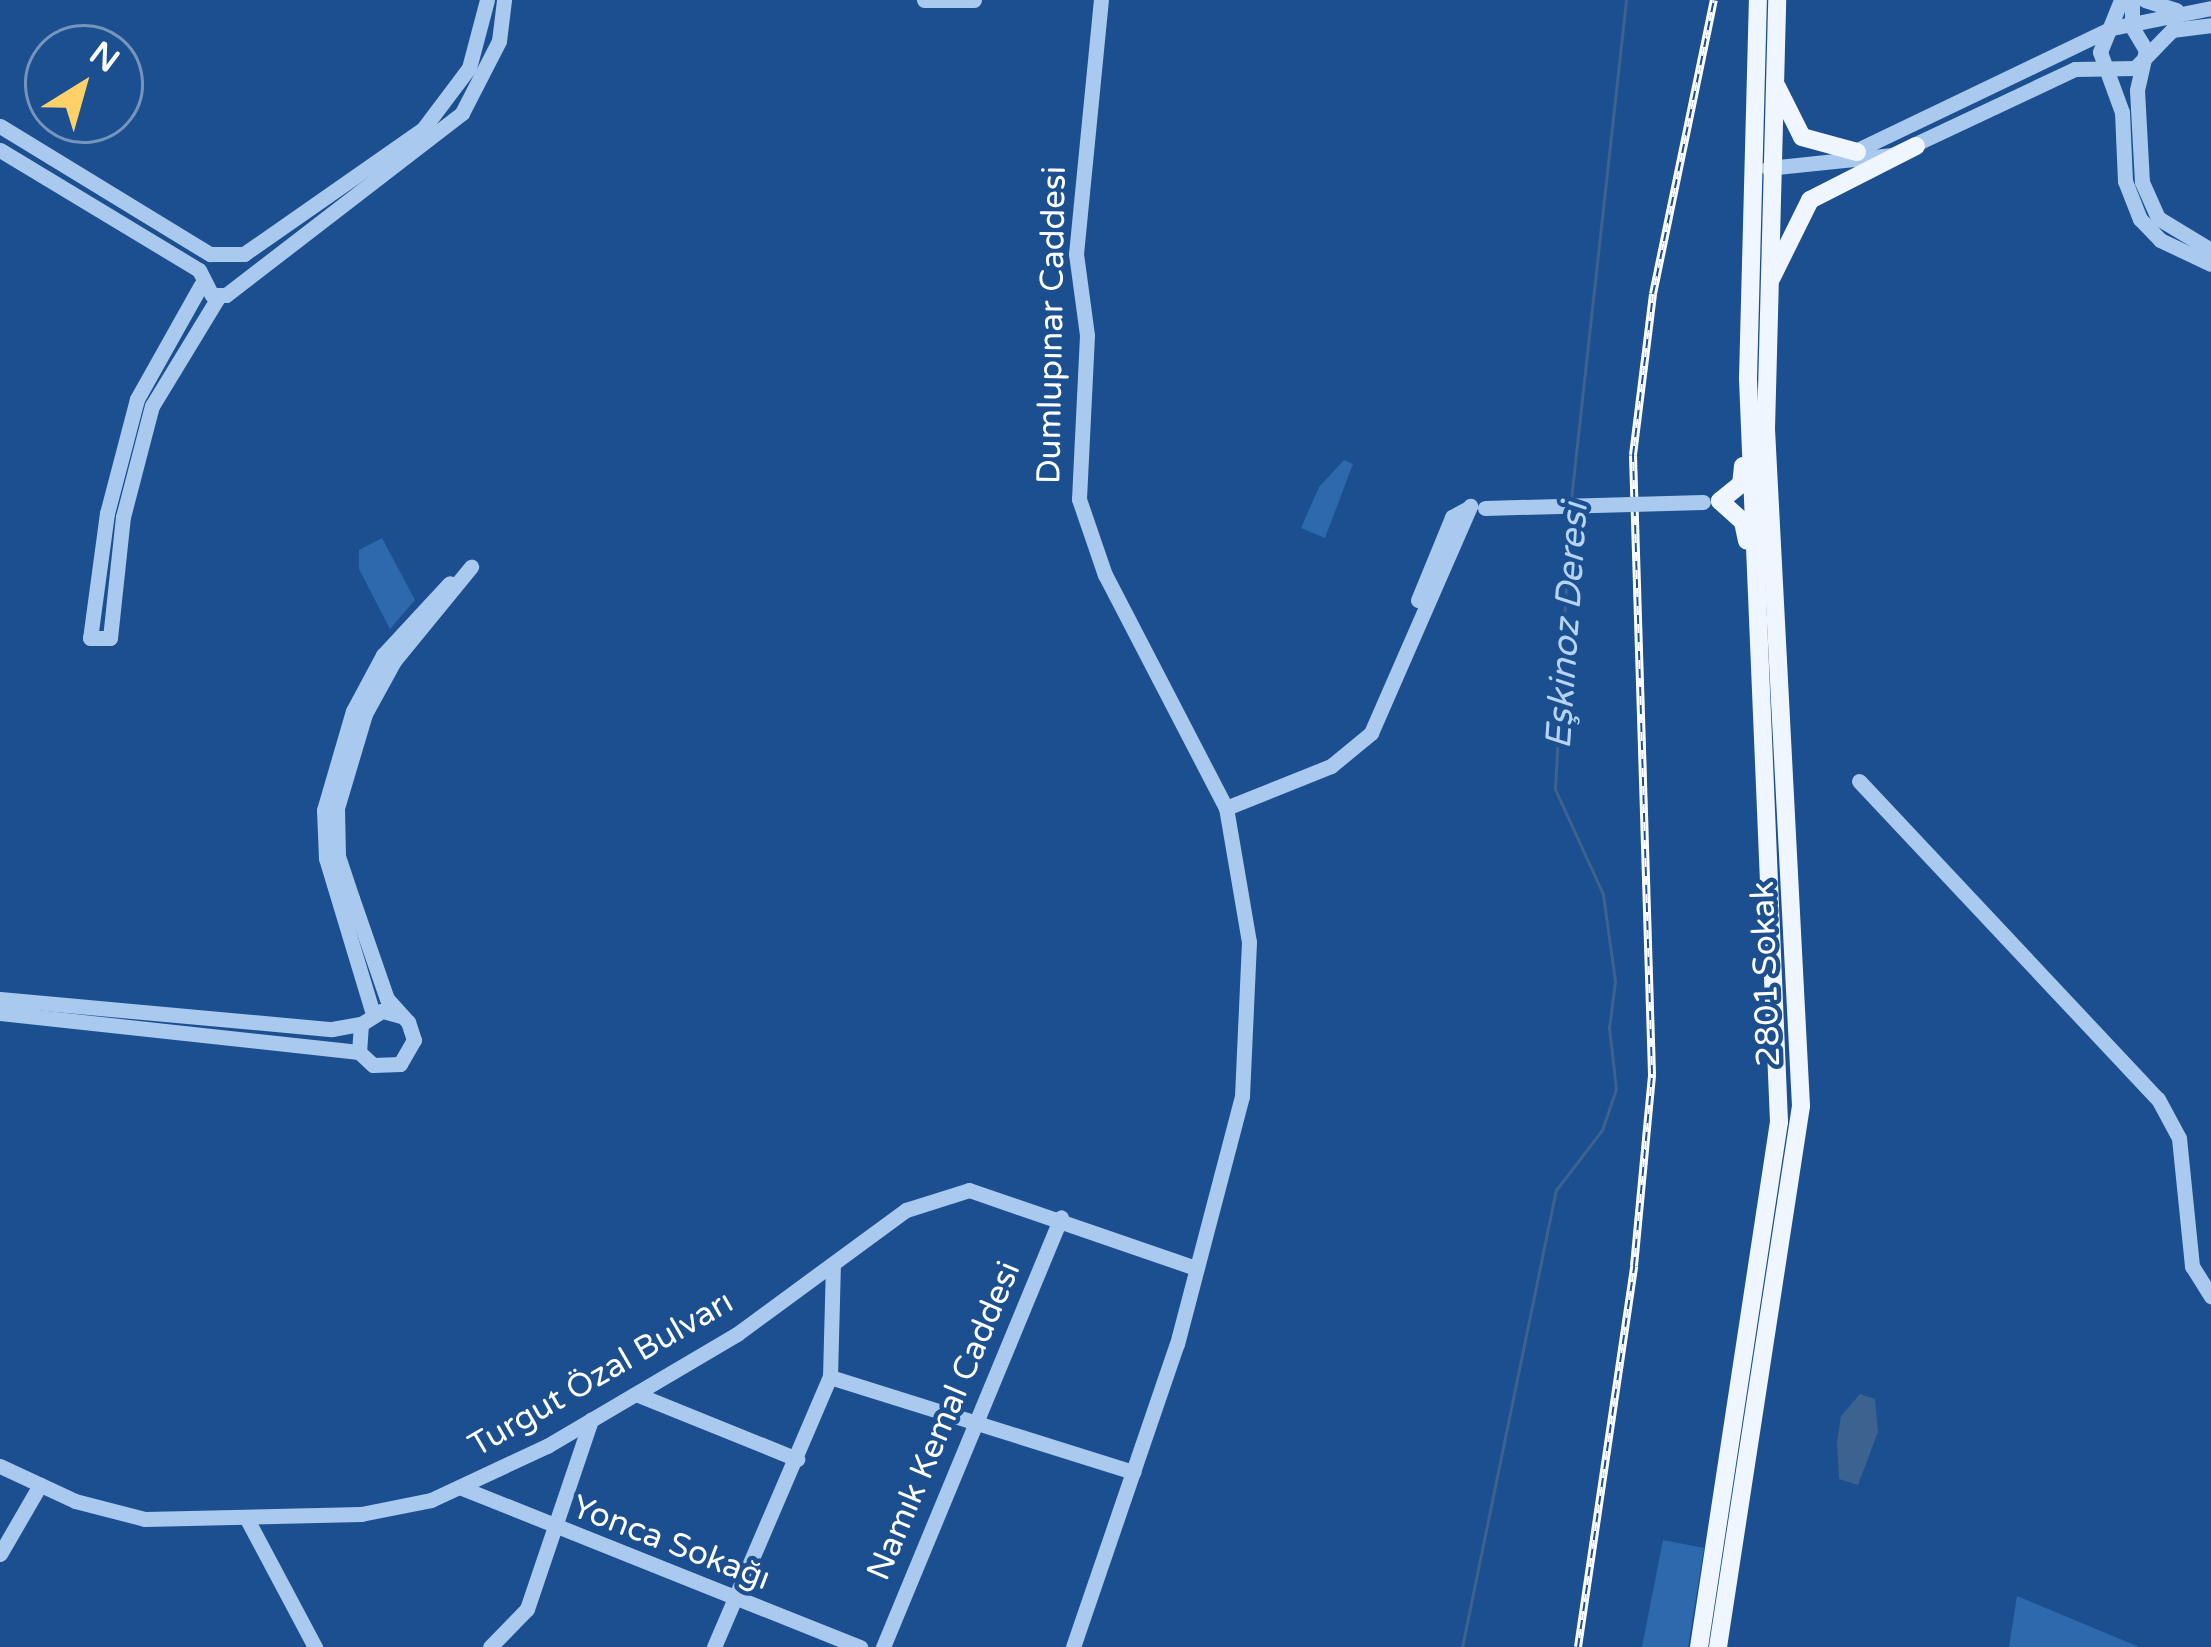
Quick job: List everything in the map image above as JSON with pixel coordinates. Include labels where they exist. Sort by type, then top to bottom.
[{"type":"main road","points":[[1758,0],[1767,163]]},
{"type":"main road","points":[[1757,598],[1743,521],[1711,502],[1744,479],[1748,189],[1758,0]]},
{"type":"main road","points":[[1748,189],[1767,163],[1777,0]]},
{"type":"main road","points":[[1773,69],[1792,128],[1812,143],[1857,152]]},
{"type":"main road","points":[[1766,292],[1810,200],[1845,176],[1916,146]]},
{"type":"main road","name":"2801 Sokak","points":[[1699,1647],[1780,1122],[1757,598],[1767,163]]},
{"type":"main road","name":"2801 Sokak","points":[[1718,1647],[1802,1106],[1761,499],[1748,412],[1748,378]]},
{"type":"street","points":[[0,126],[210,254],[252,251],[423,129],[469,68],[487,0]]},
{"type":"street","points":[[210,254],[136,399],[111,494],[90,638],[110,638],[123,517],[152,406],[219,296],[462,113],[499,41],[504,0]]},
{"type":"street","points":[[924,0],[974,0]]},
{"type":"street","name":"Dumlupınar Caddesi","points":[[1072,1647],[1134,1472],[1242,1096],[1248,976],[1224,804],[1105,575],[1078,499],[1087,335],[1076,254],[1101,0]]},
{"type":"street","points":[[2121,0],[2112,28],[2100,45],[2113,68],[2125,181],[2140,219],[2160,240],[2211,264]]},
{"type":"street","points":[[2132,0],[2132,27],[2145,43],[2137,90],[2142,182],[2158,218],[2211,250]]},
{"type":"street","points":[[2145,0],[2179,10]]},
{"type":"street","points":[[1767,163],[1857,152],[2112,28],[2132,27],[2179,10],[2211,8]]},
{"type":"street","points":[[1767,163],[1829,166],[1916,146],[2075,68],[2128,70],[2173,30],[2211,25]]},
{"type":"street","points":[[0,150],[200,278],[219,296]]},
{"type":"street","points":[[229,254],[242,280]]},
{"type":"street","points":[[1224,804],[1331,766],[1371,733],[1478,507],[1761,499]]},
{"type":"street","points":[[0,1013],[359,1052],[382,1068],[400,1064],[414,1040],[387,999],[338,856],[337,808],[364,714],[394,662],[471,567],[431,597],[383,656],[348,724],[324,810],[326,858],[367,1019],[359,1052]]},
{"type":"street","points":[[1859,781],[2158,1099],[2179,1138],[2192,1266],[2211,1297]]},
{"type":"street","points":[[0,999],[332,1029],[401,1016]]},
{"type":"street","name":"Turgut Özal Bulvarı","points":[[0,1466],[120,1515],[248,1521],[401,1508],[463,1488],[591,1420],[833,1264],[906,1210],[969,1190],[1061,1217],[1196,1268]]},
{"type":"street","name":"Namık Kemal Caddesi","points":[[883,1647],[1061,1217]]},
{"type":"street","points":[[715,1647],[830,1377],[833,1264]]},
{"type":"street","points":[[830,1377],[974,1426],[1134,1472]]},
{"type":"street","points":[[636,1394],[797,1459]]},
{"type":"street","points":[[490,1647],[527,1609],[591,1420]]},
{"type":"street","points":[[0,1554],[40,1485]]},
{"type":"street","name":"Yonca Sokağı","points":[[463,1488],[553,1530],[860,1647]]},
{"type":"street","points":[[248,1521],[315,1647]]},
{"type":"shaded area","points":[[1344,460],[1353,464],[1325,538],[1301,528],[1319,487]]},
{"type":"shaded area","points":[[382,538],[415,600],[390,629],[359,569],[359,550]]},
{"type":"shaded area","points":[[1860,1394],[1875,1399],[1878,1432],[1858,1485],[1839,1479],[1837,1441],[1841,1416]]},
{"type":"shaded area","points":[[1663,1540],[1704,1548],[1688,1647],[1642,1647]]},
{"type":"shaded area","points":[[2017,1596],[2139,1647],[2009,1647]]},
{"type":"waterway","name":"Eşkinoz Deresi","points":[[1571,499],[1626,0]]},
{"type":"waterway","name":"Eşkinoz Deresi","points":[[1462,1647],[1556,1190],[1602,1130],[1616,1089],[1609,1028],[1615,981],[1603,894],[1555,789],[1570,514]]},
{"type":"railway","points":[[1578,1647],[1634,1266],[1652,1074],[1633,455],[1653,294],[1714,0]]}]
